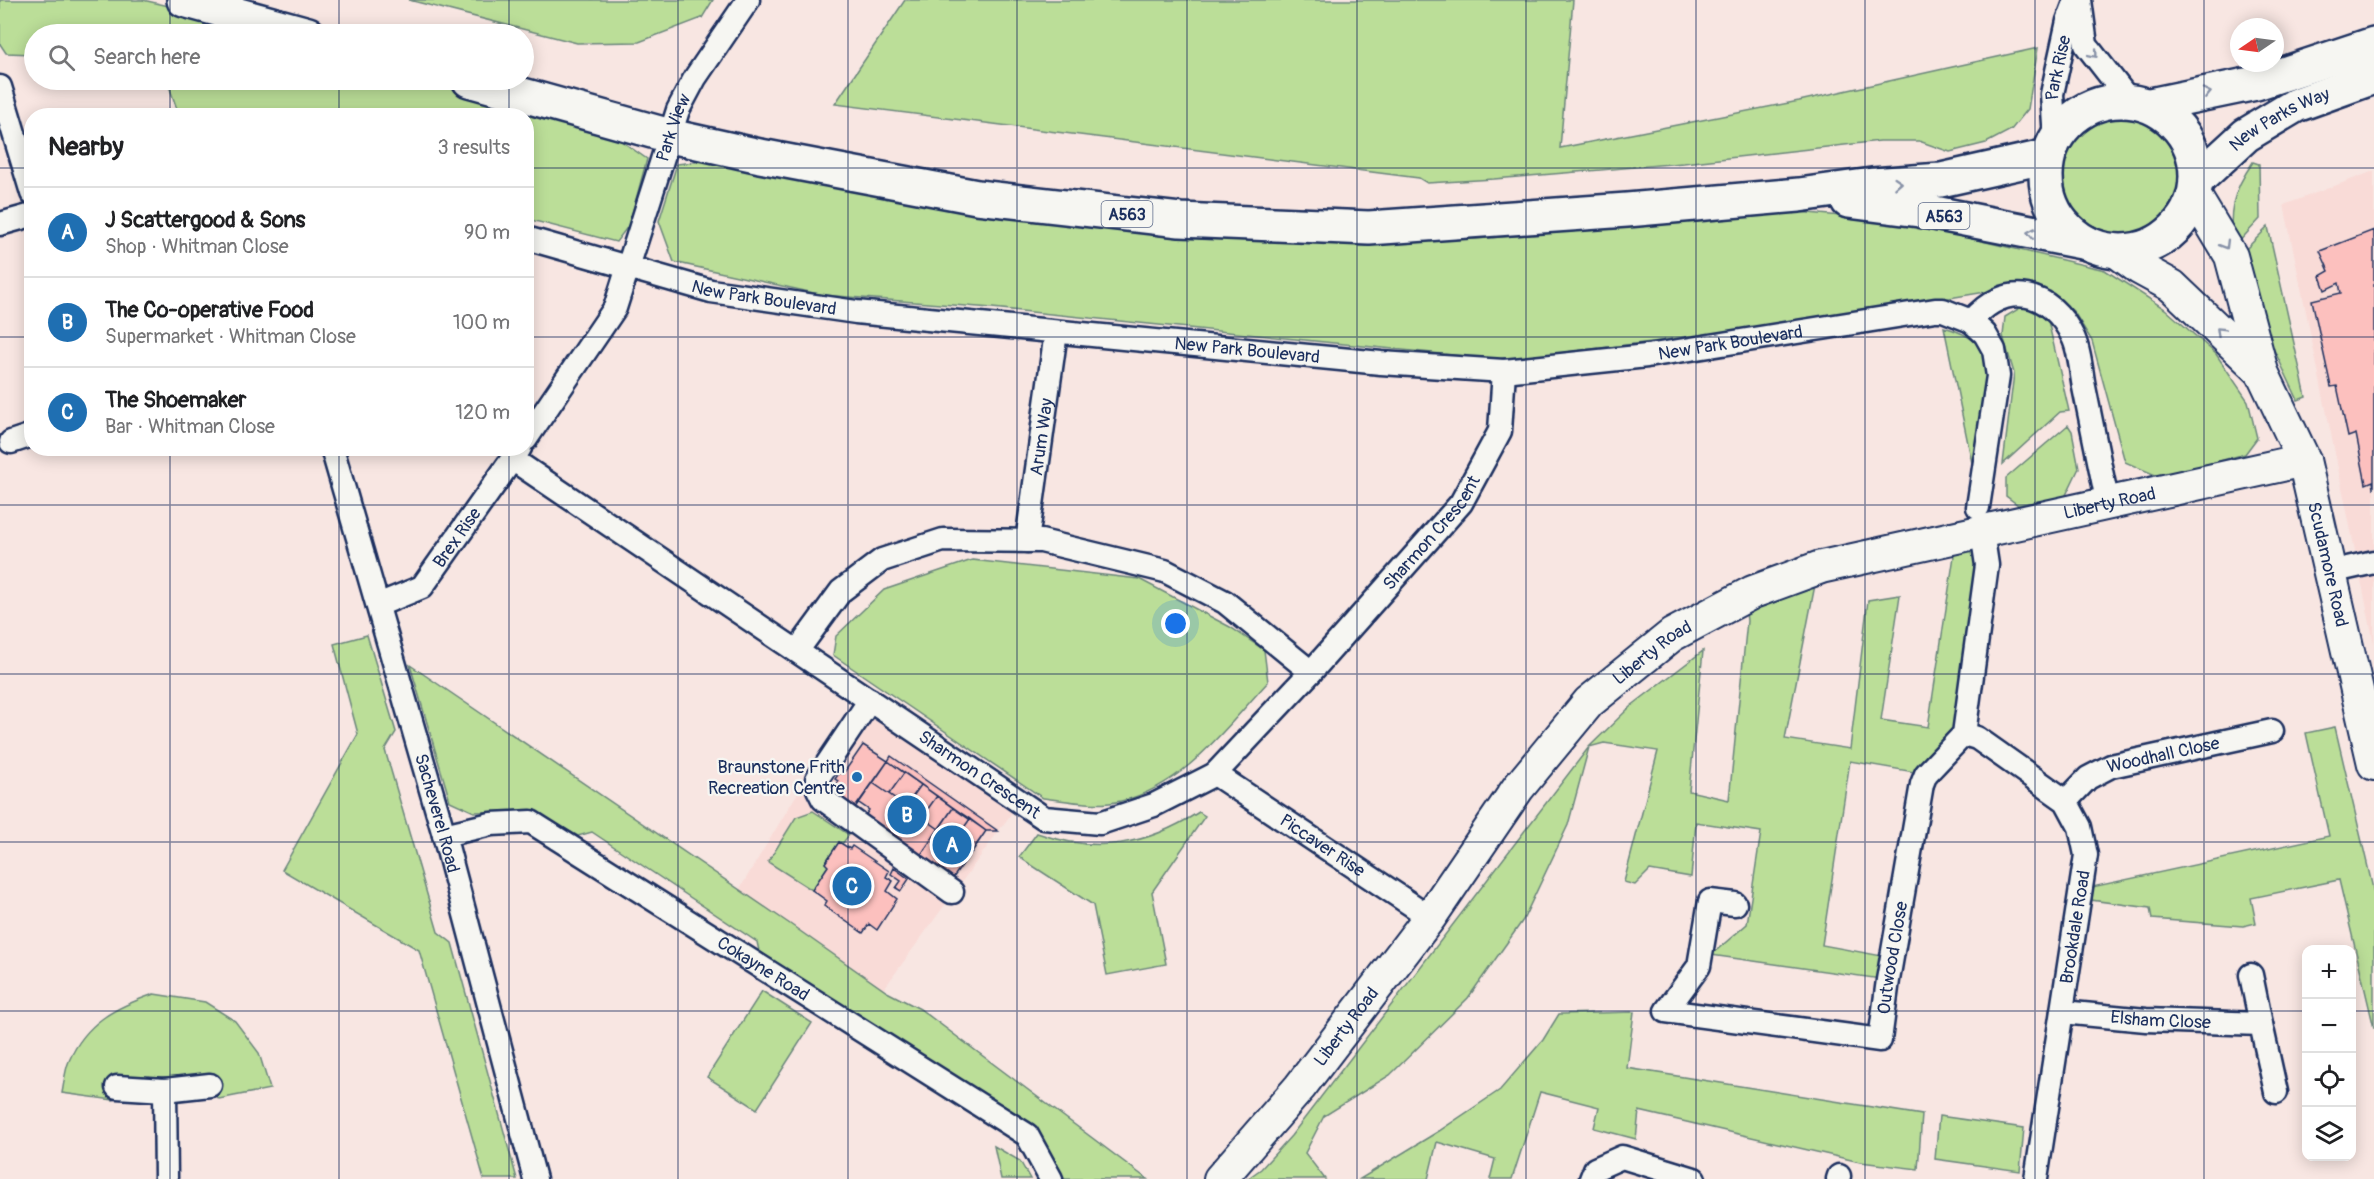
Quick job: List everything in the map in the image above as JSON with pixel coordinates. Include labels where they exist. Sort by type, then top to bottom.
[{"type":"highway","points":[[184,0],[272,24]]},
{"type":"highway","name":"New Parks Way","points":[[2139,103],[2256,83],[2374,44]]},
{"type":"highway","name":"New Parks Way","points":[[2195,188],[2246,135],[2296,105],[2374,77]]},
{"type":"highway","name":"A563","points":[[505,90],[670,136],[760,156],[977,197],[1180,219],[1369,228],[1627,210],[1941,180],[2052,147]]},
{"type":"highway","points":[[2107,101],[2139,103],[2170,118],[2185,136],[2194,157],[2195,188],[2187,214],[2165,237],[2137,250],[2102,247],[2071,232],[2058,216],[2049,197],[2046,177],[2052,147],[2068,121],[2086,108],[2107,101]]},
{"type":"highway","name":"A563","points":[[1799,195],[1918,210],[2102,247]]},
{"type":"street","name":"Park View","points":[[628,269],[678,111],[695,78],[748,0]]},
{"type":"street","name":"Park Rise","points":[[2078,0],[2086,45],[2139,103]]},
{"type":"street","name":"Park Rise","points":[[2052,147],[2052,94],[2068,21],[2078,0]]},
{"type":"street","points":[[0,87],[24,166]]},
{"type":"street","name":"Scudamore Road","points":[[2195,188],[2231,256],[2262,372],[2304,460],[2374,764]]},
{"type":"street","points":[[0,224],[24,217]]},
{"type":"street","name":"New Park Boulevard","points":[[534,240],[711,291],[856,312],[1381,363],[1504,371],[1647,356],[1943,310],[1971,321],[1986,334],[1994,350],[1998,376],[1980,520]]},
{"type":"street","name":"Scudamore Road","points":[[2102,247],[2172,286],[2262,372]]},
{"type":"street","points":[[534,427],[615,308],[628,269]]},
{"type":"street","points":[[1971,321],[1996,299],[2021,294],[2054,308],[2074,338],[2108,505]]},
{"type":"street","name":"Arum Way","points":[[1027,541],[1056,332]]},
{"type":"street","name":"Sharmon Crescent","points":[[519,456],[797,651],[1044,818],[1100,823],[1154,805],[1215,774],[1311,672],[1461,502],[1500,431],[1504,371]]},
{"type":"street","name":"Sacheverel Road","points":[[334,456],[444,835],[535,1179]]},
{"type":"street","name":"Brex Rise","points":[[378,605],[422,587],[515,456]]},
{"type":"street","name":"Liberty Road","points":[[1220,1179],[1300,1087],[1430,917],[1518,788],[1564,730],[1589,702],[1672,635],[1752,592],[1821,567],[1980,520],[2108,505],[2304,460]]},
{"type":"street","points":[[1964,734],[1987,565],[1980,520]]},
{"type":"street","points":[[797,651],[841,591],[882,560],[943,540],[1041,541],[1166,571],[1225,602],[1311,672]]},
{"type":"street","points":[[2330,572],[2374,562]]},
{"type":"street","points":[[870,700],[817,779],[819,795],[952,892]]},
{"type":"street","name":"Woodhall Close","points":[[2066,801],[2088,778],[2111,766],[2272,731]]},
{"type":"street","name":"Brookdale Road","points":[[1964,734],[1977,738],[2066,801],[2080,827],[2086,855],[2036,1179]]},
{"type":"street","name":"Outwood Close","points":[[1735,904],[1710,901],[1699,966],[1666,1011],[1880,1040],[1888,980],[1922,784],[1926,774],[1964,734]]},
{"type":"street","name":"Piccaver Rise","points":[[1215,774],[1430,917]]},
{"type":"street","name":"Cokayne Road","points":[[444,835],[491,824],[531,822],[1027,1135],[1051,1179]]},
{"type":"street","points":[[2251,975],[2276,1092]]},
{"type":"street","name":"Elsham Close","points":[[2062,1012],[2146,1020],[2261,1024]]},
{"type":"street","points":[[117,1088],[165,1090],[210,1085]]},
{"type":"street","points":[[165,1090],[166,1179]]},
{"type":"street","points":[[1591,1179],[1595,1169],[1622,1157],[1694,1179]]},
{"type":"shaded area","points":[[2374,171],[2374,643],[2284,205]]},
{"type":"shaded area","points":[[852,703],[1014,810],[883,990],[739,890]]},
{"type":"green space","points":[[0,0],[143,0],[246,24],[24,24],[24,54],[6,53],[0,44]]},
{"type":"green space","points":[[409,0],[713,0],[702,18],[639,42],[577,43],[534,32],[534,24],[503,24]]},
{"type":"green space","points":[[905,0],[1573,0],[1560,148],[1799,101],[2038,48],[2028,109],[2011,130],[1986,143],[1950,152],[1919,141],[1880,141],[1683,163],[1427,183],[1419,178],[835,104]]},
{"type":"green space","points":[[170,90],[484,90],[614,136],[647,159],[629,225],[616,242],[534,221],[534,108],[177,108]]},
{"type":"green space","points":[[2122,115],[2145,119],[2165,132],[2178,152],[2182,175],[2178,198],[2165,218],[2145,231],[2122,235],[2099,231],[2079,218],[2066,198],[2062,175],[2066,152],[2079,132],[2099,119]]},
{"type":"green space","points":[[704,161],[943,205],[1215,232],[1475,239],[1678,223],[1786,211],[1897,221],[2105,270],[2165,309],[2216,354],[2248,401],[2257,438],[2245,454],[2160,477],[2125,462],[2092,341],[2074,312],[2050,291],[2010,288],[1761,329],[1501,360],[992,308],[823,295],[674,262],[659,221],[677,164]]},
{"type":"green space","points":[[2253,162],[2259,164],[2260,219],[2233,248],[2231,224],[2233,203],[2240,183]]},
{"type":"green space","points":[[2268,227],[2306,397],[2298,400],[2257,314],[2235,260]]},
{"type":"green space","points":[[2023,306],[2047,316],[2069,411],[2060,412],[2003,464],[2014,373],[2003,336],[2005,317]]},
{"type":"green space","points":[[1944,327],[1975,341],[1983,350],[1986,359],[1987,387],[1980,462],[1972,463]]},
{"type":"green space","points":[[2068,425],[2072,431],[2079,468],[2065,497],[2018,505],[2006,496],[2006,478]]},
{"type":"green space","points":[[1982,532],[1964,734],[1926,774],[1850,761],[1822,945],[1893,958],[1888,980],[1711,955],[1747,924],[1761,832],[1696,822],[1691,877],[1650,870],[1635,885],[1624,882],[1658,751],[1604,743],[1589,747],[1631,706],[1703,651],[1689,791],[1729,800],[1747,621],[1746,612],[1815,585],[1785,739],[1850,749],[1868,600],[1900,595],[1881,720],[1928,727],[1956,543]]},
{"type":"green space","points":[[972,560],[1139,579],[1230,627],[1264,650],[1268,682],[1203,753],[1185,769],[1144,793],[1111,803],[1082,803],[1043,798],[833,655],[836,636],[884,590]]},
{"type":"green space","points":[[367,635],[396,732],[385,750],[438,932],[452,943],[517,1179],[484,1179],[419,950],[282,870],[358,734],[334,644]]},
{"type":"green space","points":[[410,665],[887,992],[920,1009],[1147,1179],[1064,1179],[1040,1134],[759,951],[757,942],[592,832],[578,836],[549,820],[516,811],[474,812],[450,801]]},
{"type":"green space","points":[[2335,727],[2374,893],[2374,1028],[2339,880],[2251,898],[2256,923],[2243,926],[2152,919],[2150,908],[2091,900],[2092,887],[2329,836],[2306,733]]},
{"type":"green space","points":[[1589,747],[1568,825],[1523,920],[1468,998],[1390,1075],[1324,1116],[1305,1153],[1325,1179],[1247,1179],[1261,1169],[1291,1136]]},
{"type":"green space","points":[[813,811],[849,835],[842,844],[839,842],[825,863],[828,866],[812,890],[768,862],[796,817]]},
{"type":"green space","points":[[1199,812],[1205,816],[1152,892],[1166,964],[1107,975],[1093,905],[1019,857],[1037,833],[1059,840],[1080,843],[1100,845],[1120,843],[1160,833]]},
{"type":"green space","points":[[762,991],[812,1023],[757,1109],[707,1077]]},
{"type":"green space","points":[[154,994],[205,1002],[235,1021],[259,1053],[270,1089],[219,1099],[209,1085],[117,1087],[113,1100],[62,1093],[69,1061],[76,1047],[93,1026],[127,1004]]},
{"type":"green space","points":[[1634,1012],[1627,1068],[1922,1115],[1918,1169],[1860,1162],[1639,1111],[1636,1139],[1594,1128],[1599,1107],[1540,1092],[1512,1179],[1490,1179],[1495,1159],[1437,1142],[1428,1179],[1360,1179],[1439,1131],[1500,1090],[1543,1040],[1559,1014]]},
{"type":"green space","points":[[1939,1116],[2024,1128],[2020,1171],[1935,1159]]},
{"type":"green space","points":[[994,1146],[1020,1161],[1030,1179],[1001,1179]]},
{"type":"building","points":[[2374,230],[2374,489],[2373,481],[2366,484],[2356,434],[2348,437],[2337,386],[2331,387],[2312,300],[2341,293],[2339,283],[2325,290],[2320,276],[2329,271],[2320,251]]},
{"type":"building","name":"Braunstone Frith Recreation Centre","points":[[863,745],[888,761],[852,812],[840,804],[843,799],[831,790],[838,781],[835,779],[840,772],[843,774]]},
{"type":"building","points":[[891,756],[998,831],[986,831],[888,761]]},
{"type":"building","points":[[888,761],[986,831],[953,878],[947,879],[862,820],[869,810],[859,803]]},
{"type":"building","points":[[888,761],[904,773],[889,794],[873,783]]},
{"type":"building","points":[[888,761],[953,808],[918,859],[862,820],[869,810],[859,803]]},
{"type":"building","points":[[904,773],[921,785],[906,806],[889,794]]},
{"type":"building","points":[[921,785],[937,796],[922,817],[906,806]]},
{"type":"building","points":[[937,796],[953,808],[939,829],[922,817]]},
{"type":"building","points":[[953,808],[970,819],[955,840],[939,829]]},
{"type":"building","points":[[953,808],[986,831],[953,878],[947,879],[918,859]]},
{"type":"building","points":[[970,819],[986,831],[972,852],[955,840]]},
{"type":"building","points":[[839,842],[850,849],[852,846],[889,871],[886,877],[893,881],[887,891],[897,899],[877,930],[869,924],[863,933],[824,906],[827,901],[812,890],[828,866],[825,863]]},
{"type":"building","points":[[894,868],[909,879],[901,891],[896,888],[901,881],[891,874]]},
{"type":"place","name":"Braunstone Frith Recreation Centre","points":[[857,777]]},
{"type":"place","name":"The Co-operative Food","points":[[907,815]]},
{"type":"place","name":"J Scattergood & Sons","points":[[952,845]]},
{"type":"place","name":"The Shoemaker","points":[[852,886]]}]
